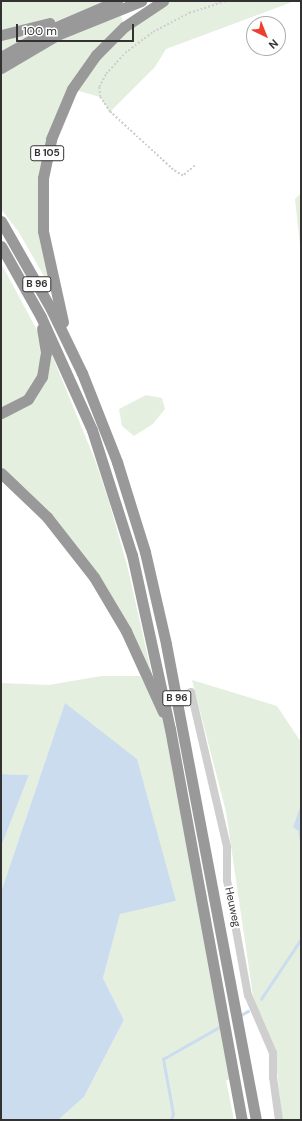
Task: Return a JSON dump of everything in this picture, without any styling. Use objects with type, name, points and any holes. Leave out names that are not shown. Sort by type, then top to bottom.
[{"type":"highway","points":[[1,57],[49,30],[117,1]]},
{"type":"highway","points":[[1,68],[57,35],[141,1]]},
{"type":"highway","name":"B 105","points":[[70,347],[49,269],[43,231],[43,178],[51,139],[72,89],[96,55],[124,27],[163,1]]},
{"type":"highway","points":[[1,35],[39,27],[106,6]]},
{"type":"highway","name":"B 96","points":[[1,221],[51,309],[70,347],[103,424],[145,552],[166,644],[256,1120]]},
{"type":"highway","name":"B 96","points":[[1,246],[41,317],[92,430],[120,511],[144,602],[170,729],[242,1120]]},
{"type":"highway","name":"B 96","points":[[1,413],[28,399],[42,377],[46,353],[41,317]]},
{"type":"highway","name":"B 96","points":[[1,473],[47,517],[94,576],[126,631],[170,729]]},
{"type":"street","name":"Heuweg","points":[[191,692],[227,847],[227,880],[248,995],[273,1053],[273,1077],[279,1120]]},
{"type":"path","points":[[195,166],[183,176],[173,170],[110,112],[100,97],[99,87],[106,74],[125,53],[153,32],[189,13],[225,1]]},
{"type":"green space","points":[[1,1],[117,1],[39,27],[1,35]]},
{"type":"green space","points":[[163,1],[295,1],[255,16],[246,16],[246,19],[166,49],[155,67],[110,112],[100,97],[72,89],[96,55]]},
{"type":"green space","points":[[120,14],[124,24],[99,48],[43,156],[52,290],[18,231],[1,209],[1,74],[68,35]]},
{"type":"green space","points":[[30,34],[32,35],[1,54],[1,39]]},
{"type":"green space","points":[[301,193],[301,254],[295,199]]},
{"type":"green space","points":[[1,263],[38,332],[42,370],[30,394],[1,411]]},
{"type":"green space","points":[[52,355],[95,460],[109,502],[127,565],[155,688],[135,643],[27,492],[1,467],[1,418],[28,405],[37,396],[48,374]]},
{"type":"green space","points":[[146,395],[162,398],[165,409],[153,424],[134,436],[122,426],[119,409]]},
{"type":"green space","points":[[101,676],[140,676],[170,729],[235,1079],[226,1080],[234,1120],[58,1120],[84,1097],[124,1020],[103,978],[120,913],[176,901],[65,704],[1,892],[1,847],[29,775],[1,774],[1,683],[49,685]]},
{"type":"green space","points":[[192,680],[277,706],[301,742],[301,1120],[282,1120],[276,1061],[253,996],[226,812]]},
{"type":"water","points":[[65,703],[137,759],[176,901],[120,914],[103,978],[124,1020],[84,1097],[58,1120],[1,1120],[1,892]]},
{"type":"water","points":[[1,774],[29,775],[1,847]]},
{"type":"water","points":[[301,805],[301,833],[293,827]]},
{"type":"waterway","points":[[300,833],[301,838]]},
{"type":"waterway","points":[[261,999],[301,939]]},
{"type":"waterway","points":[[239,1016],[248,1011]]},
{"type":"waterway","points":[[171,1120],[173,1114],[163,1059],[221,1026]]}]
